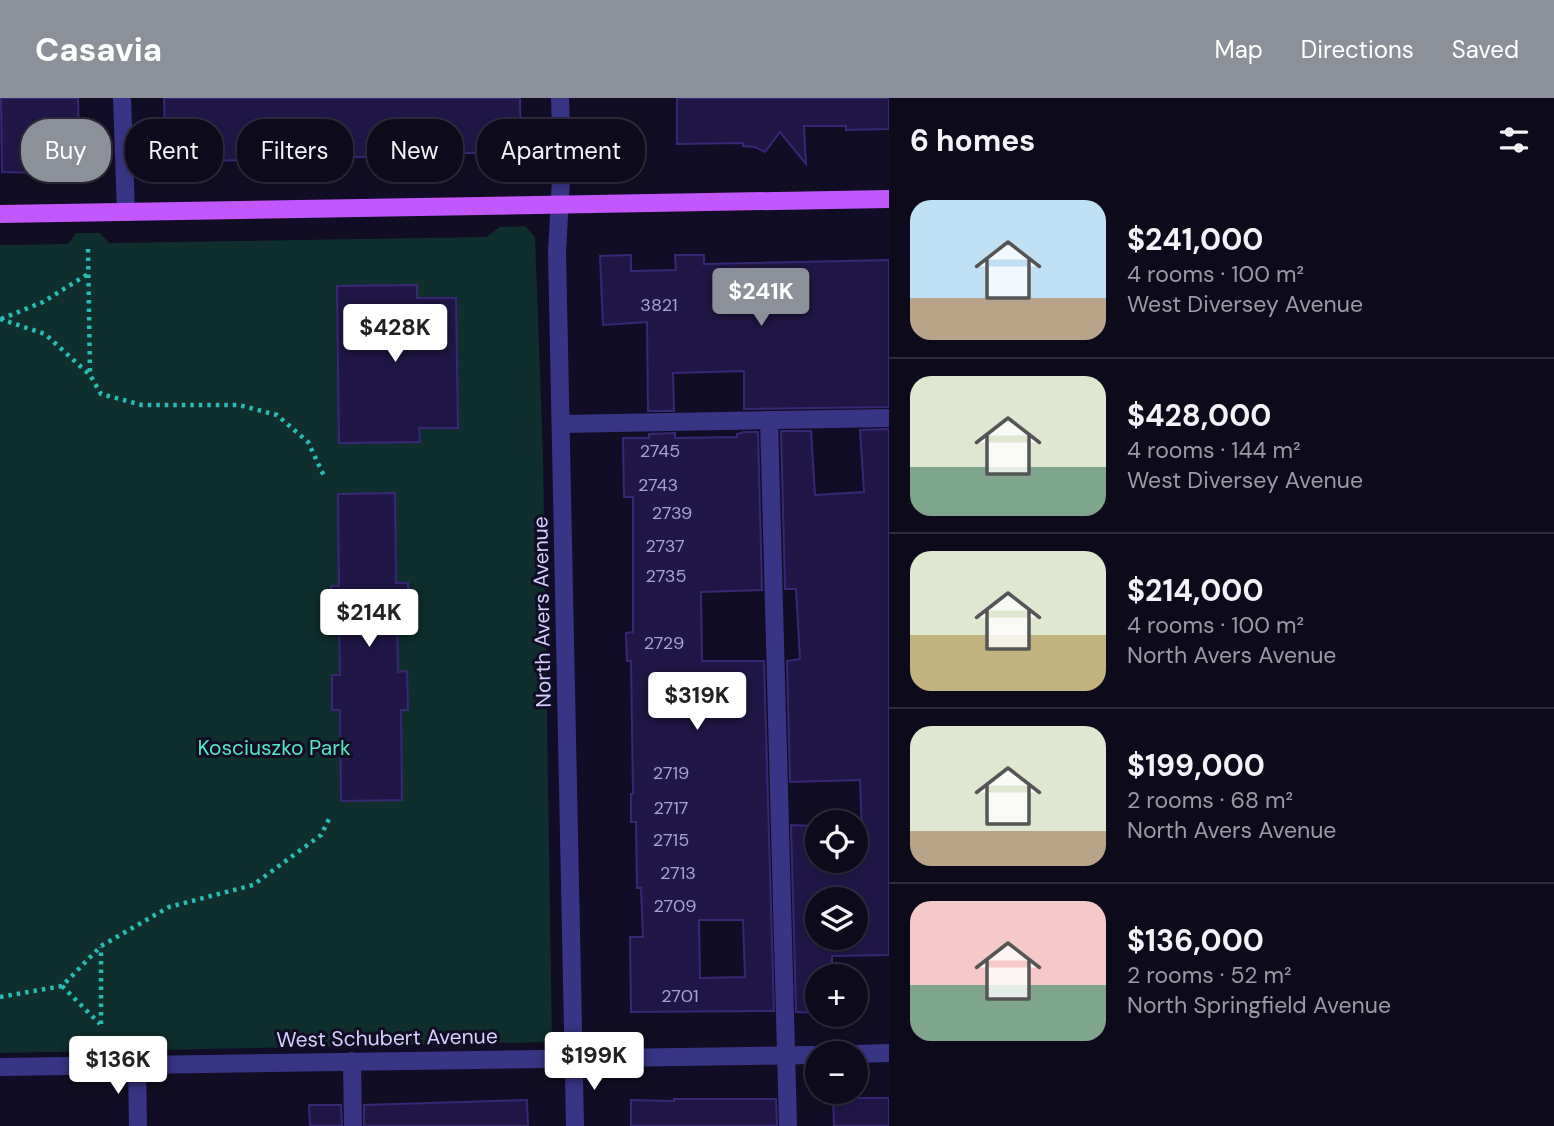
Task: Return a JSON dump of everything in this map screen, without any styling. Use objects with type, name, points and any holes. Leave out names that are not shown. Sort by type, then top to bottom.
[{"type":"main road","points":[[0,215],[889,199]]},
{"type":"street","points":[[122,98],[126,212]]},
{"type":"street","name":"North Avers Avenue","points":[[560,98],[561,205],[557,252],[575,1126]]},
{"type":"street","points":[[561,424],[889,418]]},
{"type":"street","points":[[769,420],[788,1126]]},
{"type":"street","points":[[868,1054],[889,1053]]},
{"type":"street","name":"West Schubert Avenue","points":[[0,1067],[805,1055]]},
{"type":"street","points":[[352,1061],[354,1126]]},
{"type":"street","points":[[137,1065],[138,1126]]},
{"type":"path","points":[[88,249],[90,375]]},
{"type":"path","points":[[0,319],[43,302],[88,274]]},
{"type":"path","points":[[0,319],[45,334],[90,375],[100,394],[142,405],[239,405],[277,415],[308,442],[324,475]]},
{"type":"path","points":[[0,997],[62,986],[101,946],[169,907],[253,885],[321,835],[329,819]]},
{"type":"path","points":[[62,986],[100,1024],[101,946]]},
{"type":"green space","name":"Kosciuszko Park","points":[[525,226],[535,237],[543,455],[552,1042],[0,1053],[0,245],[68,244],[76,233],[100,233],[109,243],[486,237],[500,227]]},
{"type":"building","points":[[1,98],[78,98],[79,119],[21,119],[21,172],[2,172]]},
{"type":"building","points":[[164,98],[520,98],[520,119],[477,119],[477,153],[463,153],[463,119],[367,119],[367,157],[353,157],[353,119],[237,119],[237,160],[223,161],[223,119],[165,119]]},
{"type":"building","points":[[677,98],[889,98],[889,129],[846,130],[846,126],[804,126],[806,164],[780,132],[765,152],[755,147],[743,146],[743,143],[677,144]]},
{"type":"building","points":[[631,255],[631,271],[676,270],[675,255],[704,255],[704,264],[889,260],[889,407],[744,409],[744,371],[673,373],[674,411],[648,411],[647,322],[603,325],[600,256]]},
{"type":"building","points":[[417,285],[417,298],[456,298],[458,428],[419,428],[420,442],[339,443],[337,286]]},
{"type":"building","points":[[889,429],[889,955],[832,956],[832,964],[805,964],[805,1012],[796,1012],[791,825],[805,826],[805,873],[868,873],[868,810],[861,810],[860,780],[790,782],[787,661],[800,659],[796,589],[785,589],[781,431],[811,431],[815,495],[864,492],[860,430]]},
{"type":"building","points":[[758,432],[762,590],[701,592],[702,661],[764,661],[774,1011],[631,1012],[630,937],[643,937],[641,888],[637,888],[636,822],[631,822],[631,661],[627,661],[626,633],[633,632],[633,497],[624,497],[623,438],[649,438],[649,434],[675,433],[675,438],[737,437],[737,434]],"holes":[[[699,920],[743,920],[745,977],[700,978]]]},
{"type":"building","points":[[395,493],[396,583],[408,583],[408,625],[397,625],[398,672],[407,671],[408,710],[401,710],[402,800],[341,801],[340,710],[332,710],[332,675],[340,675],[339,622],[332,622],[331,586],[339,586],[338,494]]},
{"type":"building","points":[[868,1098],[889,1098],[889,1126],[834,1126],[833,1104],[868,1104]]},
{"type":"building","points":[[776,1099],[777,1126],[631,1126],[631,1100]]},
{"type":"building","points":[[527,1100],[528,1126],[364,1126],[364,1105]]},
{"type":"building","points":[[309,1105],[341,1105],[342,1126],[310,1126]]}]
